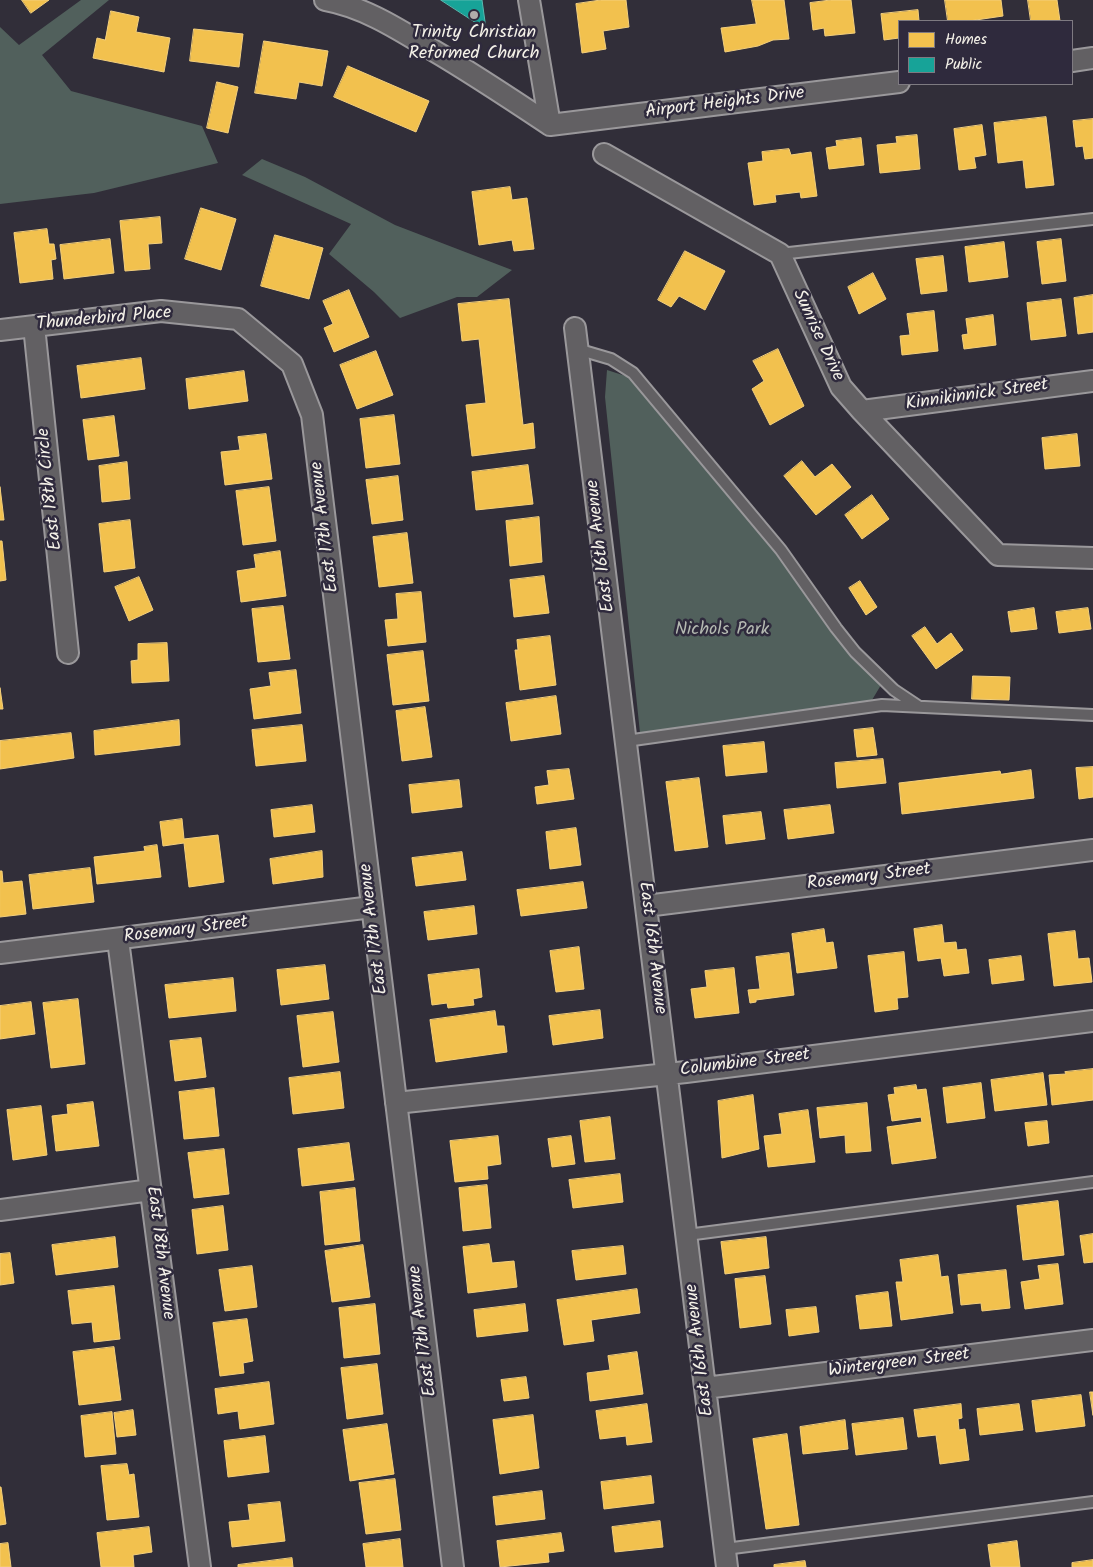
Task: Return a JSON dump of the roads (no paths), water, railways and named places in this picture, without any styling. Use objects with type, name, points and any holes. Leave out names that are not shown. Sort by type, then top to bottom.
[{"type":"street","points":[[325,0],[344,4],[370,14],[468,72],[550,125]]},
{"type":"street","points":[[529,0],[550,125]]},
{"type":"street","points":[[1073,61],[1093,58]]},
{"type":"street","name":"Airport Heights Drive","points":[[550,125],[898,82]]},
{"type":"street","points":[[604,154],[780,254]]},
{"type":"street","name":"Sunrise Drive","points":[[780,254],[841,387],[998,555],[1093,558]]},
{"type":"street","name":"Thunderbird Place","points":[[0,330],[160,311],[238,319]]},
{"type":"street","name":"East 17th Avenue","points":[[238,319],[292,364],[312,415],[453,1567]]},
{"type":"street","name":"East 18th Circle","points":[[34,326],[68,653]]},
{"type":"street","name":"East 16th Avenue","points":[[575,328],[726,1558]]},
{"type":"street","name":"Kinnikinnick Street","points":[[862,411],[1093,381]]},
{"type":"street","name":"Rosemary Street","points":[[646,906],[1093,850]]},
{"type":"street","name":"Rosemary Street","points":[[0,953],[372,908]]},
{"type":"street","name":"East 18th Avenue","points":[[118,940],[200,1567]]},
{"type":"street","name":"Columbine Street","points":[[396,1103],[667,1074],[1093,1021]]},
{"type":"street","points":[[0,1210],[151,1190]]},
{"type":"street","name":"Wintergreen Street","points":[[705,1388],[1093,1340]]},
{"type":"lane","points":[[780,254],[1093,219]]},
{"type":"lane","points":[[578,349],[611,359],[633,373],[781,550],[855,652],[894,690],[918,706]]},
{"type":"lane","points":[[626,741],[882,705],[1093,715]]},
{"type":"lane","points":[[687,1235],[1093,1182]]},
{"type":"lane","points":[[726,1558],[1093,1502]]},
{"type":"place","name":"Trinity Christian Reformed Church","points":[[474,15]]},
{"type":"park label","name":"Nichols Park","points":[[722,631]]}]
